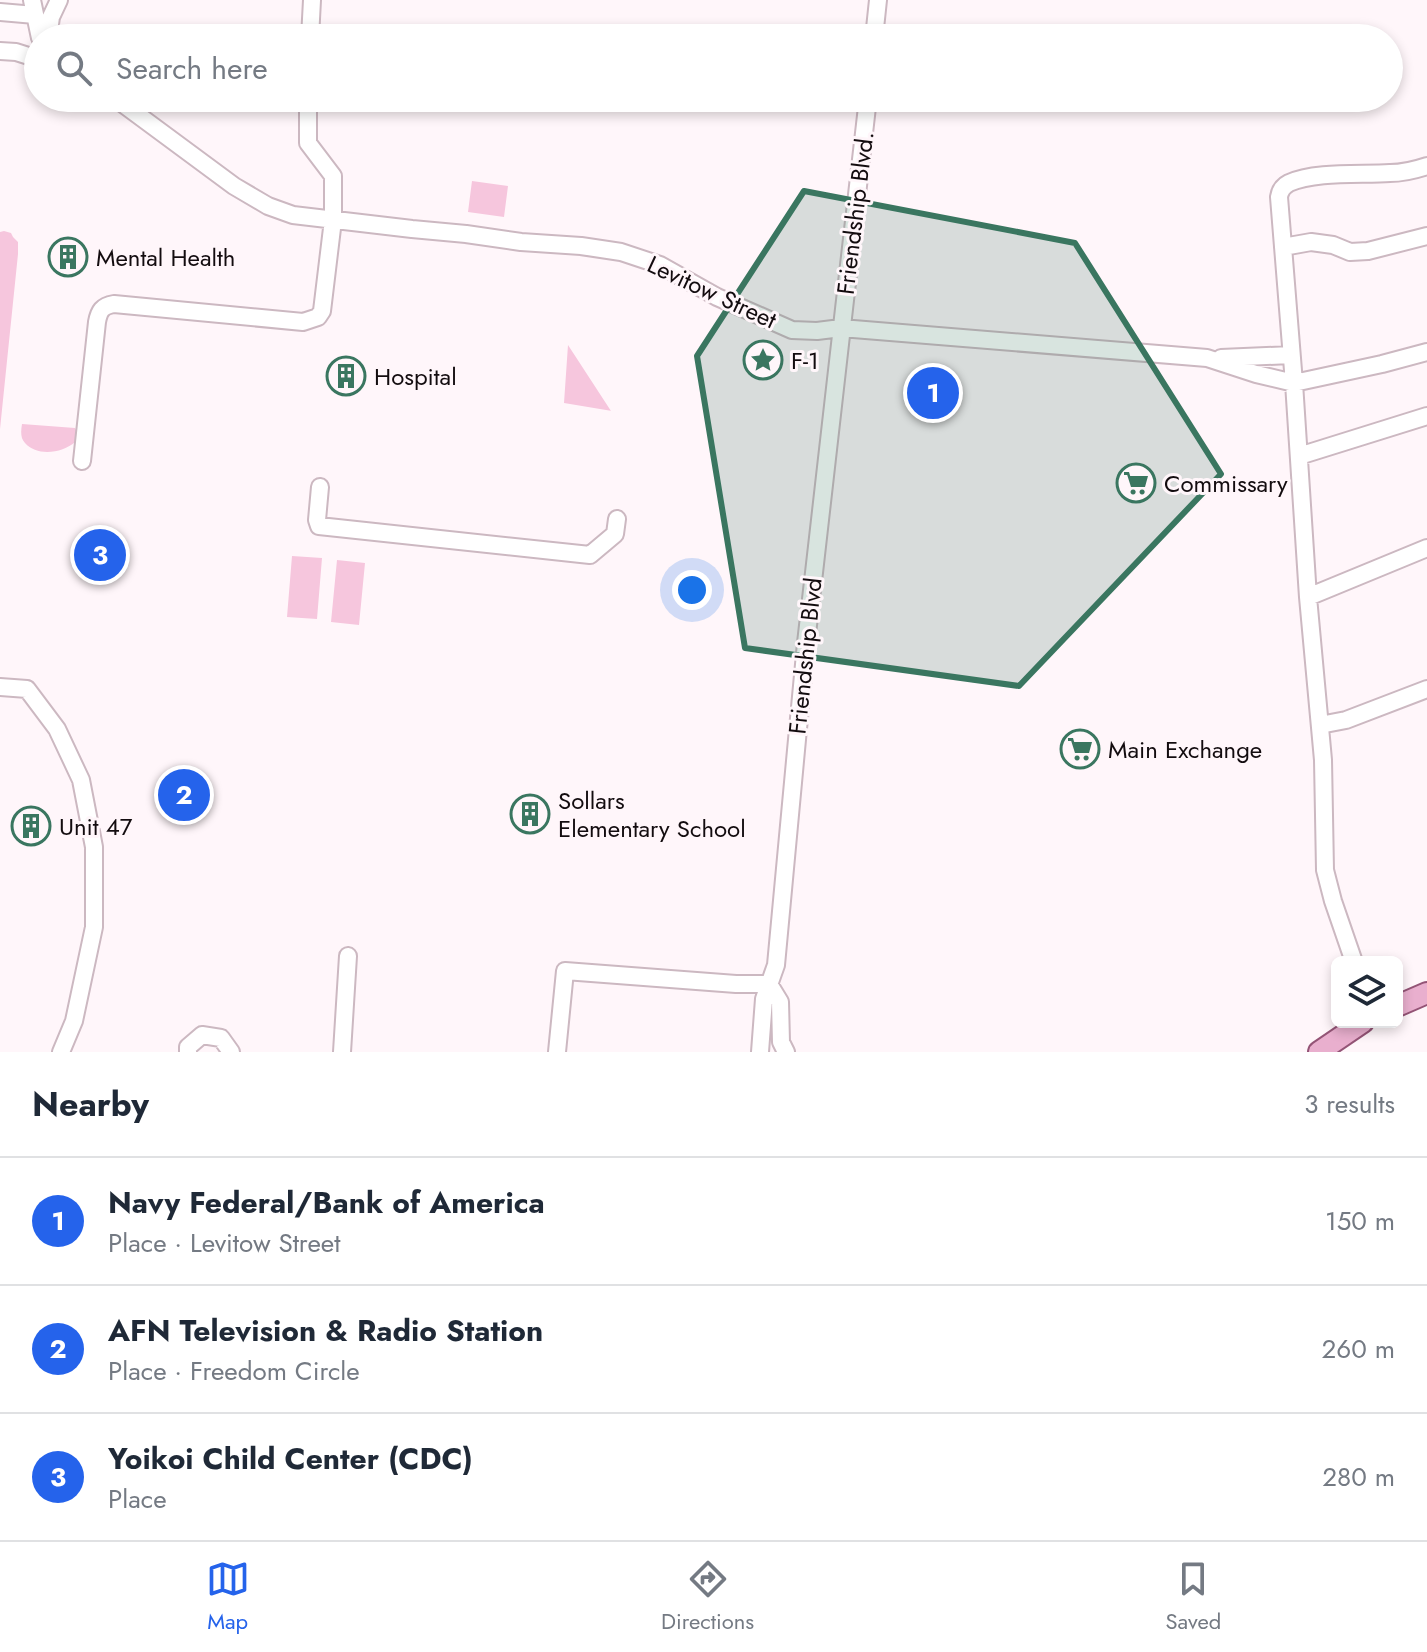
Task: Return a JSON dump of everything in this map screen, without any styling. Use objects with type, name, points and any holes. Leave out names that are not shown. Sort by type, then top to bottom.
[{"type":"main road","points":[[1403,1003],[1427,993]]},
{"type":"main road","points":[[1319,1052],[1354,1028]]},
{"type":"street","points":[[50,24],[59,0]]},
{"type":"street","points":[[311,24],[312,0]]},
{"type":"street","points":[[875,24],[878,0]]},
{"type":"street","points":[[0,12],[34,8]]},
{"type":"street","points":[[0,51],[24,55]]},
{"type":"street","name":"Levitow Street","points":[[134,112],[234,186],[268,206],[293,215],[621,252],[660,265],[717,297],[792,330],[841,328],[1207,358],[1294,383]]},
{"type":"street","points":[[82,461],[98,314],[104,306],[114,304],[308,322],[322,311],[333,220],[333,176],[308,143],[308,112]]},
{"type":"street","name":"Friendship Blvd.","points":[[841,328],[866,112]]},
{"type":"street","points":[[1352,956],[1325,870],[1320,725],[1279,197],[1280,190],[1288,183],[1323,176],[1394,173],[1427,166]]},
{"type":"street","points":[[1283,247],[1311,242],[1333,245],[1350,252],[1368,251],[1427,236]]},
{"type":"street","name":"Friendship Blvd","points":[[760,1052],[764,999],[776,965],[806,643],[841,328]]},
{"type":"street","points":[[1294,383],[1427,352]]},
{"type":"street","points":[[1207,358],[1291,355]]},
{"type":"street","points":[[1299,456],[1427,416]]},
{"type":"street","points":[[320,487],[319,526],[590,555],[615,534],[617,519]]},
{"type":"street","points":[[1308,597],[1427,548]]},
{"type":"street","points":[[0,687],[27,689],[57,729],[81,780],[94,847],[94,927],[74,1021],[61,1052]]},
{"type":"street","points":[[1320,725],[1346,720],[1427,689]]},
{"type":"street","points":[[342,1052],[348,956]]},
{"type":"street","points":[[557,1052],[565,971],[769,984],[780,1002],[781,1042],[786,1052]]},
{"type":"street","points":[[188,1052],[188,1047],[202,1035],[221,1038],[231,1052]]},
{"type":"highlighted area","points":[[804,191],[1075,243],[1221,474],[1019,686],[745,648],[697,356]]},
{"type":"shaded area","points":[[472,181],[508,186],[504,217],[468,212]]},
{"type":"shaded area","points":[[0,232],[11,233],[18,242],[18,254],[0,429]]},
{"type":"shaded area","points":[[568,345],[611,411],[564,403]]},
{"type":"shaded area","points":[[22,424],[75,428],[75,442],[57,451],[36,450],[23,441]]},
{"type":"shaded area","points":[[292,556],[322,558],[317,619],[287,617]]},
{"type":"shaded area","points":[[337,560],[365,563],[359,625],[331,622]]},
{"type":"place","name":"Mental Health","points":[[68,257]]},
{"type":"place","name":"F-1","points":[[763,360]]},
{"type":"place","name":"Hospital","points":[[346,376]]},
{"type":"place","name":"Navy Federal/Bank of America","points":[[933,393]]},
{"type":"place","name":"Commissary","points":[[1136,483]]},
{"type":"place","name":"Yoikoi Child Center (CDC)","points":[[100,555]]},
{"type":"place","name":"Main Exchange","points":[[1080,749]]},
{"type":"place","name":"AFN Television & Radio Station","points":[[184,795]]},
{"type":"place","name":"Sollars Elementary School","points":[[530,814]]},
{"type":"place","name":"Unit 47","points":[[31,826]]}]
